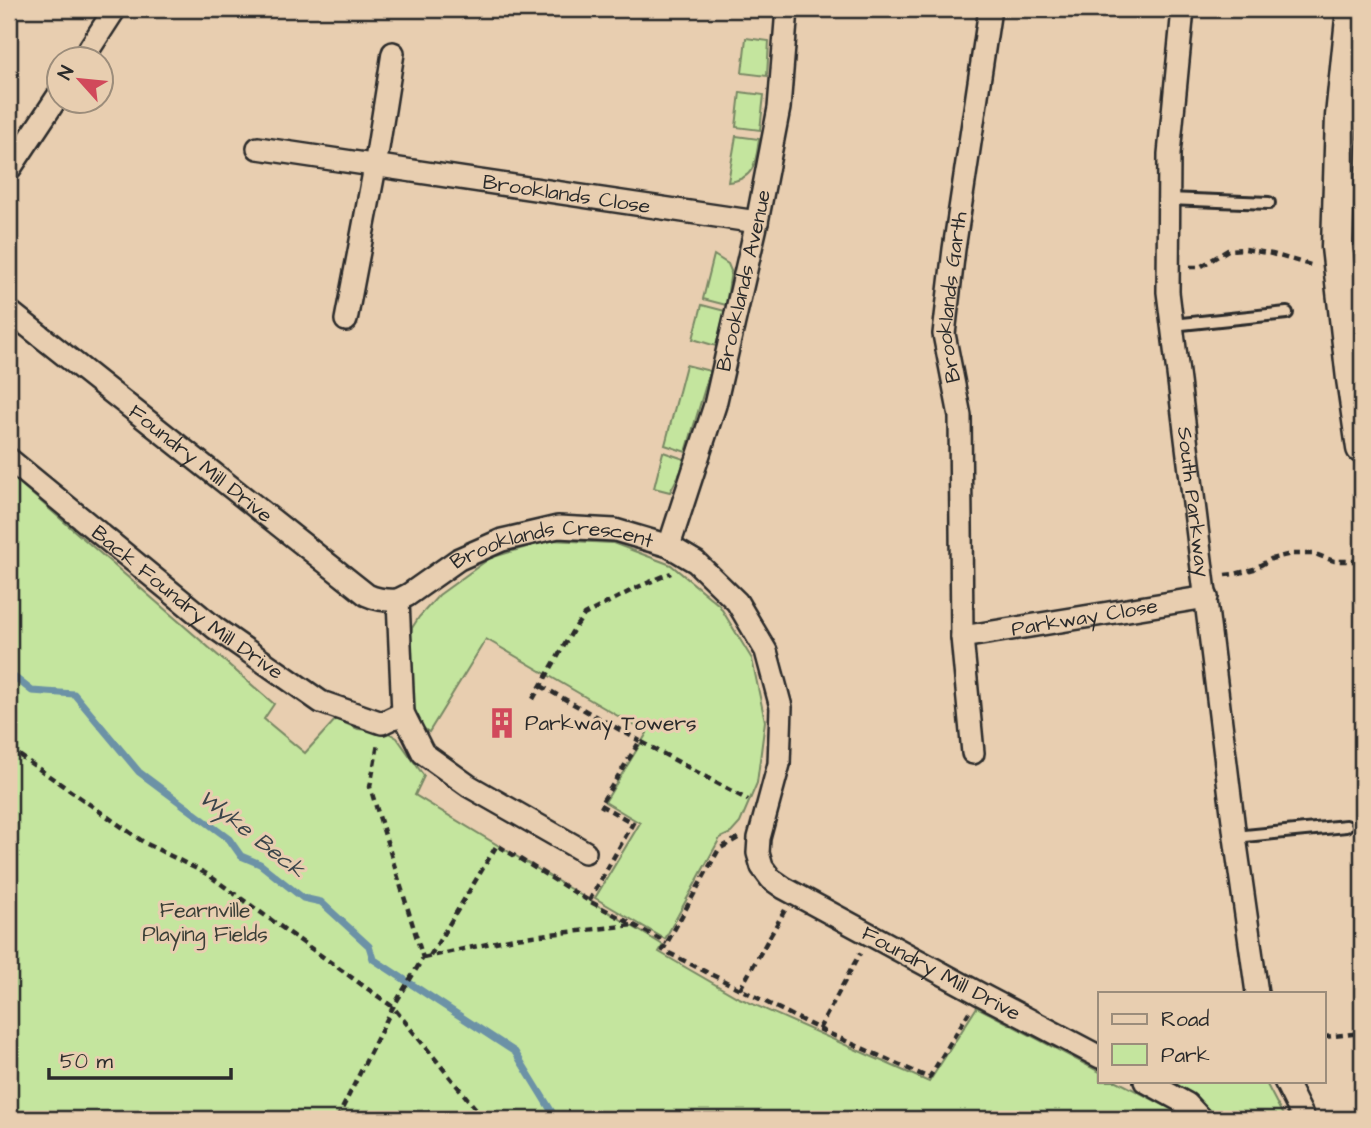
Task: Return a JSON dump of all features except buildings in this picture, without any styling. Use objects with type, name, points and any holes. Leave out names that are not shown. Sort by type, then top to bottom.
[{"type":"street","points":[[91,46],[115,9]]},
{"type":"street","name":"Brooklands Avenue","points":[[669,546],[715,405],[757,222],[779,108],[787,9]]},
{"type":"street","name":"Brooklands Garth","points":[[973,753],[962,637],[960,416],[944,334],[990,9]]},
{"type":"street","name":"South Parkway","points":[[1184,9],[1169,155],[1168,292],[1235,837],[1257,992]]},
{"type":"street","points":[[1352,9],[1341,116],[1337,247],[1362,448]]},
{"type":"street","points":[[346,320],[393,53]]},
{"type":"street","points":[[9,170],[46,114]]},
{"type":"street","name":"Brooklands Close","points":[[258,148],[757,222]]},
{"type":"street","name":"Foundry Mill Drive","points":[[9,311],[367,594],[387,601],[398,600]]},
{"type":"street","name":"Back Foundry Mill Drive","points":[[9,459],[215,628],[321,702],[382,723]]},
{"type":"street","name":"Brooklands Crescent","points":[[398,600],[459,559],[502,540],[558,527],[615,530],[669,546],[695,562],[737,602],[766,651],[780,707],[779,764],[759,838],[758,853],[762,867],[771,879],[789,891]]},
{"type":"street","name":"Parkway Close","points":[[962,637],[1207,597]]},
{"type":"street","points":[[398,600],[403,713],[423,752],[469,786],[585,852]]},
{"type":"street","points":[[382,723],[403,713]]},
{"type":"street","name":"Foundry Mill Drive","points":[[789,891],[1098,1055]]},
{"type":"street","points":[[1147,1082],[1187,1104],[1201,1119]]},
{"type":"street","points":[[1286,1082],[1304,1119]]},
{"type":"lane","points":[[1168,200],[1269,203]]},
{"type":"lane","points":[[1172,324],[1286,313]]},
{"type":"lane","points":[[1235,837],[1346,826]]},
{"type":"path","points":[[1168,267],[1200,267],[1227,250],[1245,249],[1340,273]]},
{"type":"path","points":[[1203,573],[1235,574],[1291,554],[1315,554],[1334,561],[1362,561]]},
{"type":"path","points":[[533,699],[584,615],[695,562]]},
{"type":"path","points":[[541,686],[640,741],[765,817],[719,849],[663,950],[819,1029],[929,1078],[980,994]]},
{"type":"path","points":[[382,723],[370,788],[423,958]]},
{"type":"path","points":[[589,901],[634,823],[600,805],[640,741]]},
{"type":"path","points":[[9,748],[145,843],[207,874],[393,1007],[484,1119]]},
{"type":"path","points":[[430,956],[498,845],[589,901],[667,943]]},
{"type":"path","points":[[740,989],[789,891]]},
{"type":"path","points":[[337,1119],[393,1007],[423,958],[514,938],[634,925]]},
{"type":"path","points":[[819,1029],[871,934]]},
{"type":"path","points":[[1326,1037],[1362,1032]]},
{"type":"green space","points":[[746,38],[769,41],[767,76],[742,73]]},
{"type":"green space","points":[[740,92],[764,95],[760,130],[736,127]]},
{"type":"green space","points":[[736,136],[759,139],[757,155],[749,173],[728,182]]},
{"type":"green space","points":[[714,255],[728,264],[731,271],[726,305],[703,299]]},
{"type":"green space","points":[[702,305],[725,311],[716,346],[693,339]]},
{"type":"green space","points":[[686,365],[710,371],[686,452],[665,445]]},
{"type":"green space","points":[[663,452],[684,459],[670,492],[654,488]]},
{"type":"green space","name":"Fearnville Playing Fields","points":[[9,474],[274,704],[264,719],[305,753],[336,719],[358,729],[387,732],[397,738],[424,776],[415,795],[663,945],[659,952],[737,997],[929,1082],[977,1007],[1098,1071],[1098,1082],[1119,1082],[1186,1119],[9,1119]]},
{"type":"green space","points":[[550,540],[613,543],[671,565],[719,605],[752,659],[765,721],[757,783],[740,823],[731,833],[720,838],[665,939],[595,898],[640,823],[605,802],[647,733],[486,639],[429,732],[420,726],[414,707],[410,639],[412,628],[419,617],[439,595],[490,558]]},
{"type":"green space","points":[[1170,1082],[1266,1082],[1285,1119],[1214,1119],[1205,1106]]},
{"type":"waterway","name":"Wyke Beck","points":[[9,673],[32,691],[74,694],[139,772],[229,839],[241,856],[260,864],[303,898],[321,902],[369,946],[373,959],[515,1052],[555,1117],[559,1119]]},
{"type":"place","name":"Parkway Towers","points":[[502,723]]}]
